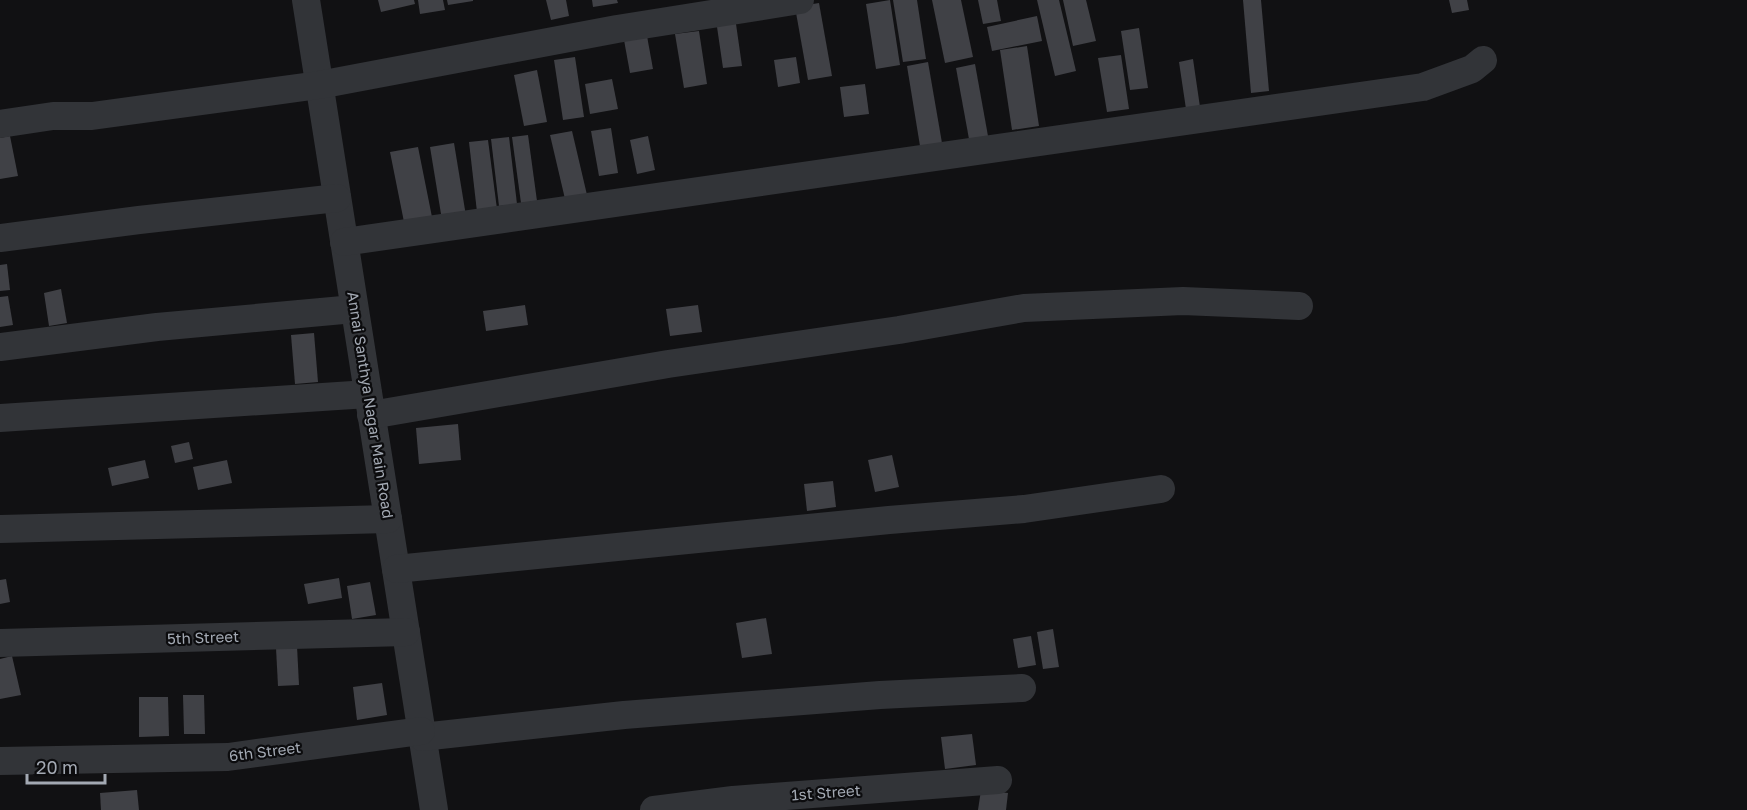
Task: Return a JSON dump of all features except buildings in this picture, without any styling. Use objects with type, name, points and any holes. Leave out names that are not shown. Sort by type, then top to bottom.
[{"type":"street","name":"Annai Santhya Nagar Main Road","points":[[306,0],[434,810]]},
{"type":"street","points":[[0,124],[53,116],[92,116],[319,85],[617,29],[800,0]]},
{"type":"street","points":[[344,242],[1423,87],[1472,69],[1483,60]]},
{"type":"street","points":[[0,238],[337,198]]},
{"type":"street","points":[[0,418],[370,405],[899,330],[1024,308],[1183,301],[1299,306]]},
{"type":"street","points":[[0,347],[157,327],[354,309]]},
{"type":"street","points":[[396,569],[877,521],[1024,509],[1161,489]]},
{"type":"street","points":[[0,529],[388,519]]},
{"type":"street","name":"5th Street","points":[[0,643],[406,632]]},
{"type":"street","name":"6th Street","points":[[0,761],[228,757],[422,734],[624,715],[870,696],[1022,688]]},
{"type":"street","name":"1st Street","points":[[654,810],[734,800],[998,780]]}]
